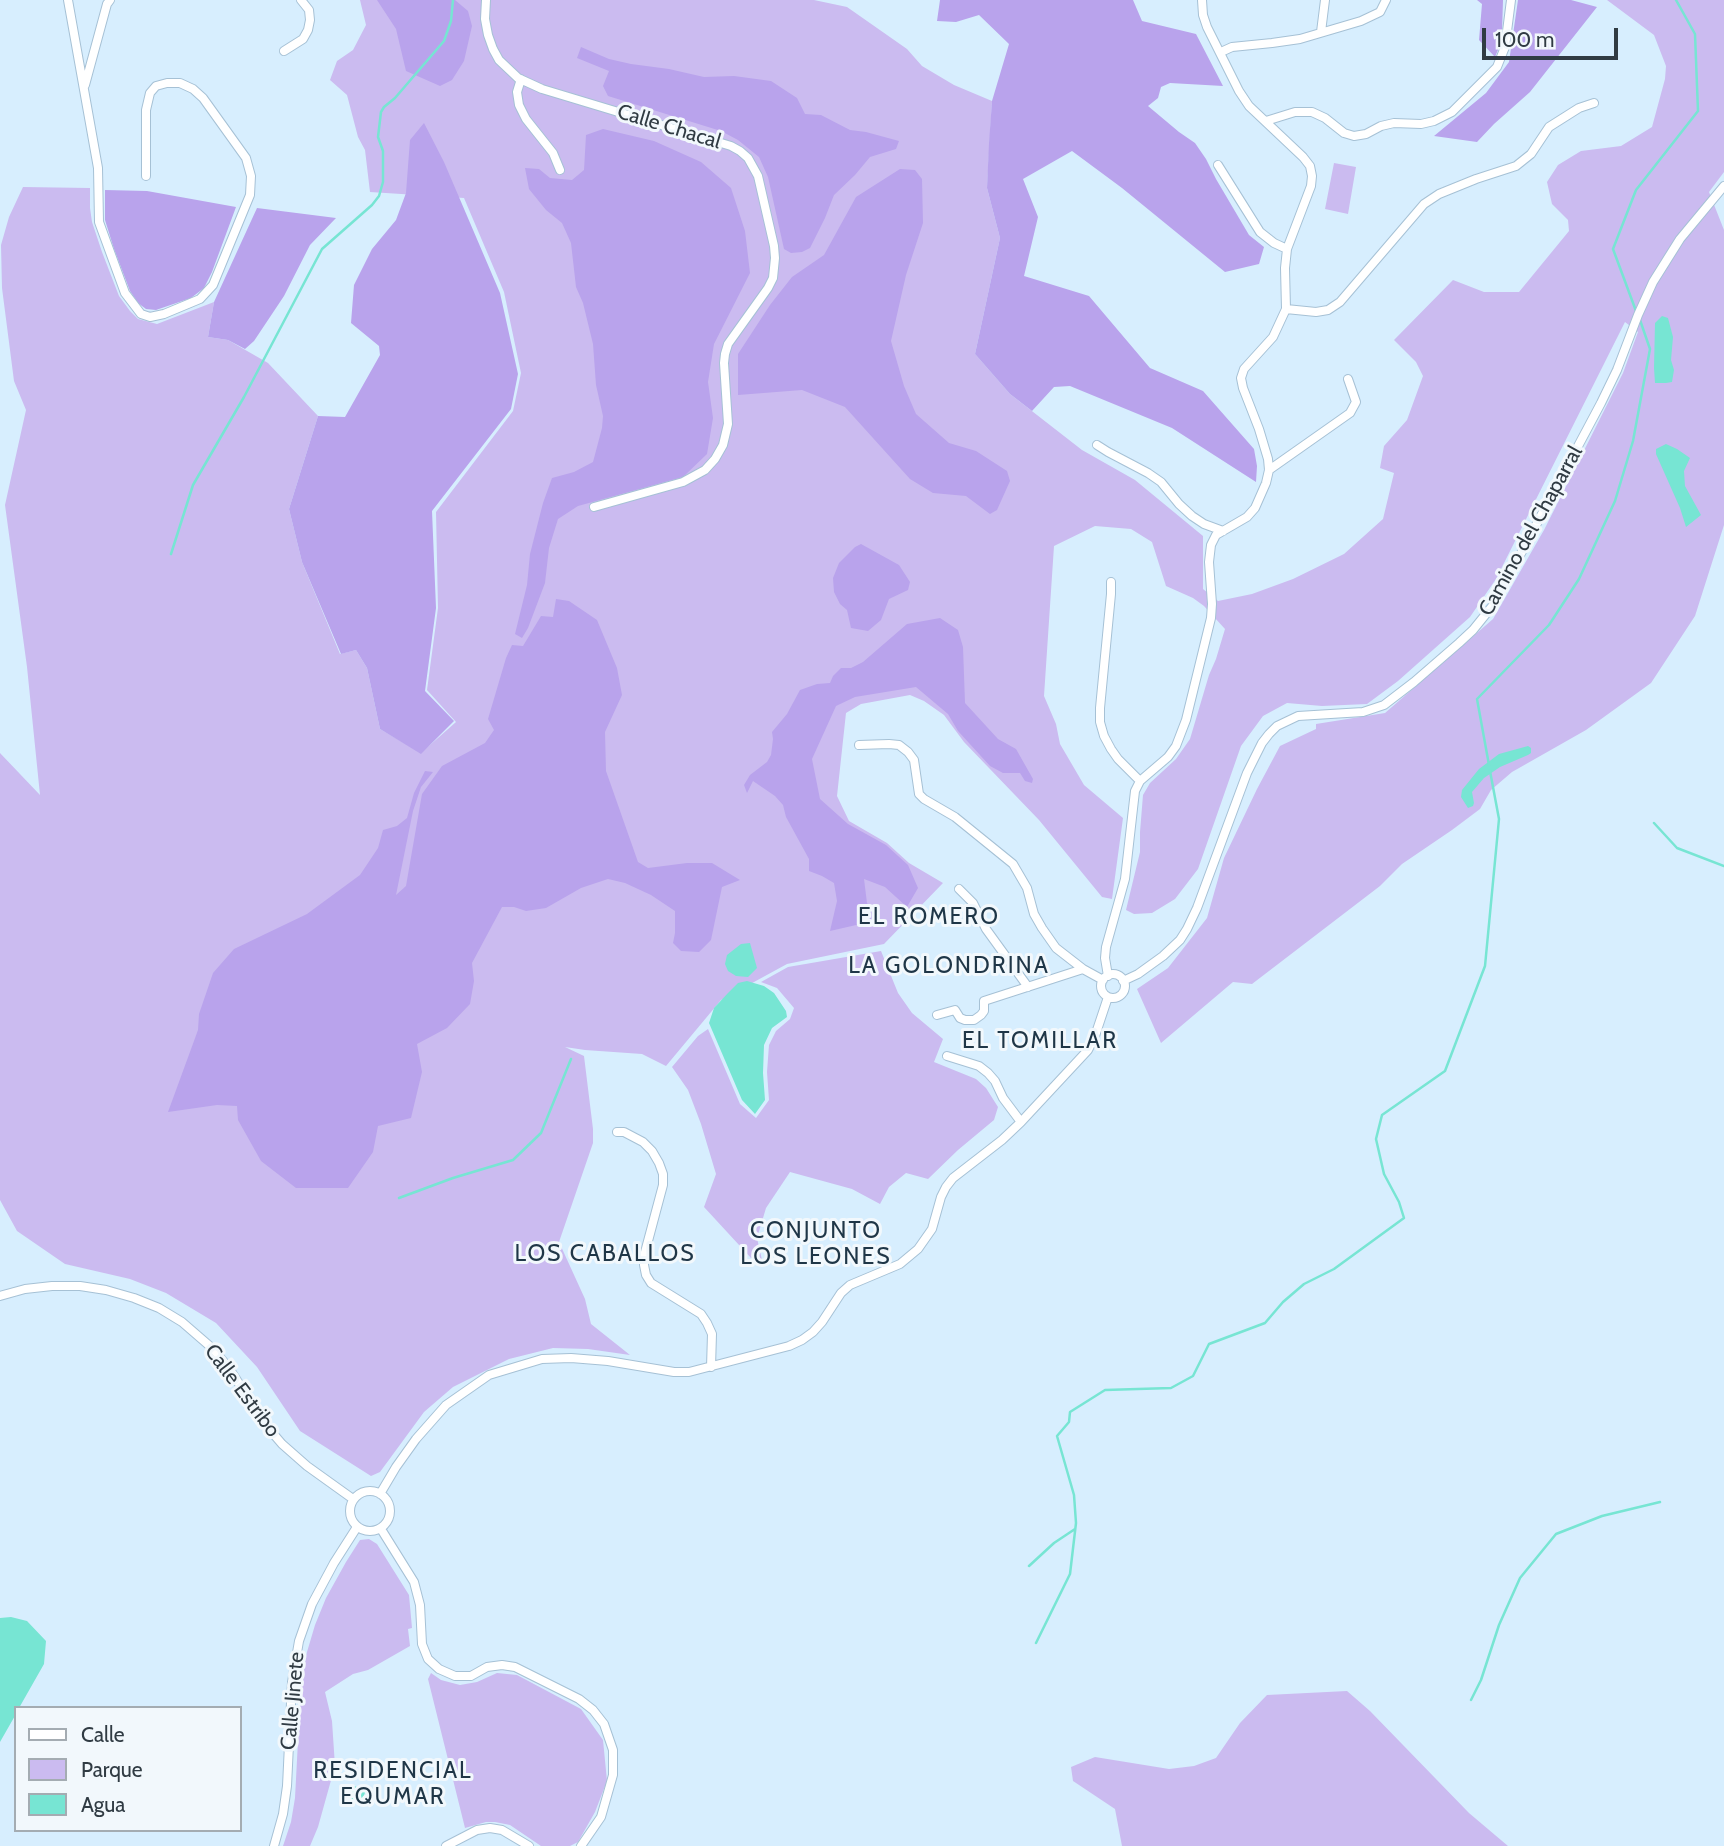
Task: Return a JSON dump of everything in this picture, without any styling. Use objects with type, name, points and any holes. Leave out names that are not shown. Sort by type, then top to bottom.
[{"type":"street","points":[[68,0],[99,168],[99,222],[125,293],[141,314],[150,317],[200,299],[213,285],[250,195],[251,176],[246,158],[203,98],[180,83],[156,86],[150,93],[146,110],[146,176]]},
{"type":"street","points":[[84,88],[110,0]]},
{"type":"street","points":[[284,51],[303,38],[308,30],[309,10],[301,0]]},
{"type":"street","name":"Calle Chacal","points":[[486,0],[486,27],[493,49],[507,69],[521,79],[542,89],[740,151],[748,158],[758,176],[774,246],[773,278],[728,344],[725,354],[728,424],[723,445],[715,459],[705,470],[683,482],[594,507]]},
{"type":"street","points":[[859,745],[889,744],[908,752],[914,760],[919,794],[923,799],[955,817],[1013,864],[1021,877],[1034,914],[1056,948],[1083,969],[1105,978],[1115,975],[1123,981],[1123,993],[1116,998],[1108,997],[1102,990],[1105,978],[1106,947],[1125,879],[1135,791],[1140,780],[1168,757],[1182,734],[1211,618],[1209,553],[1216,536],[1247,517],[1255,508],[1266,483],[1269,470],[1265,446],[1242,388],[1241,378],[1244,369],[1273,337],[1286,309],[1287,249],[1311,186],[1312,176],[1310,166],[1303,157],[1249,106],[1239,91],[1207,27],[1202,0]]},
{"type":"street","points":[[1321,32],[1325,0]]},
{"type":"street","points":[[1221,52],[1232,47],[1300,39],[1374,16],[1380,12],[1385,0]]},
{"type":"street","points":[[1266,121],[1295,112],[1312,112],[1325,118],[1344,133],[1354,136],[1394,123],[1421,124],[1434,121],[1452,112],[1497,68],[1505,47],[1510,0]]},
{"type":"street","points":[[521,79],[517,92],[519,105],[553,153],[560,170]]},
{"type":"street","points":[[1286,309],[1316,312],[1328,310],[1340,302],[1424,204],[1451,189],[1516,166],[1531,154],[1549,127],[1578,108],[1594,103]]},
{"type":"street","points":[[1218,165],[1260,232],[1287,249]]},
{"type":"street","name":"Camino del Chaparral","points":[[1123,981],[1139,974],[1163,956],[1180,940],[1192,920],[1247,773],[1269,734],[1277,726],[1298,716],[1363,712],[1384,705],[1459,643],[1494,604],[1601,403],[1653,282],[1680,239],[1724,186]]},
{"type":"street","points":[[1269,470],[1350,414],[1356,402],[1348,379]]},
{"type":"street","points":[[1097,445],[1148,473],[1161,482],[1192,516],[1223,531]]},
{"type":"street","points":[[1111,582],[1100,722],[1104,736],[1118,760],[1140,780]]},
{"type":"street","points":[[959,889],[973,903],[986,929],[1028,987]]},
{"type":"street","points":[[937,1015],[955,1010],[965,1020],[974,1020],[981,1015],[984,1001],[1083,969]]},
{"type":"street","points":[[380,1494],[416,1439],[446,1405],[489,1375],[542,1359],[571,1358],[689,1372],[789,1346],[802,1340],[822,1322],[841,1293],[850,1285],[900,1264],[918,1249],[936,1218],[946,1186],[1021,1122],[1088,1050],[1108,997]]},
{"type":"street","points":[[947,1056],[979,1066],[988,1073],[1021,1122]]},
{"type":"street","points":[[617,1132],[624,1132],[643,1142],[659,1163],[663,1185],[644,1256],[646,1275],[651,1283],[701,1314],[712,1334],[711,1367]]},
{"type":"street","name":"Calle Estribo","points":[[0,1296],[25,1289],[80,1286],[116,1292],[159,1308],[182,1322],[212,1348],[229,1368],[264,1423],[282,1444],[353,1499]]},
{"type":"street","points":[[368,1491],[380,1494],[385,1498],[390,1511],[389,1518],[381,1529],[368,1532],[357,1527],[349,1511],[353,1499],[368,1491]]},
{"type":"street","name":"Calle Jinete","points":[[274,1846],[287,1787],[292,1682],[299,1641],[312,1604],[357,1527]]},
{"type":"street","points":[[381,1529],[414,1582],[420,1605],[422,1644],[428,1659],[439,1669],[455,1676],[471,1676],[487,1667],[515,1667],[579,1699],[593,1710],[604,1724],[613,1750],[613,1775],[601,1817],[581,1846]]},
{"type":"street","points":[[446,1846],[477,1830],[490,1828],[502,1830],[528,1846]]},
{"type":"green space","points":[[360,0],[814,0],[847,7],[907,49],[922,66],[954,85],[992,101],[987,188],[1000,238],[975,354],[1010,394],[1082,450],[1135,480],[1203,536],[1203,589],[1218,601],[1252,594],[1293,579],[1344,554],[1383,519],[1394,473],[1380,468],[1384,446],[1407,420],[1423,376],[1416,362],[1394,340],[1453,280],[1484,292],[1519,292],[1569,231],[1568,220],[1552,204],[1547,182],[1558,165],[1581,151],[1621,146],[1652,127],[1666,66],[1654,35],[1607,0],[1724,0],[1724,172],[1709,192],[1724,230],[1724,525],[1695,616],[1651,683],[1586,730],[1512,772],[1491,790],[1480,809],[1402,864],[1380,886],[1252,984],[1233,982],[1161,1043],[1137,989],[1168,968],[1207,918],[1224,858],[1280,746],[1316,729],[1316,724],[1385,713],[1493,619],[1544,530],[1623,373],[1638,332],[1625,322],[1496,579],[1470,617],[1398,681],[1367,704],[1322,706],[1287,703],[1263,716],[1241,746],[1198,869],[1175,899],[1152,913],[1134,914],[1126,910],[1140,852],[1143,795],[1150,783],[1176,759],[1190,739],[1225,629],[1204,606],[1166,586],[1152,542],[1131,529],[1095,526],[1054,546],[1044,696],[1056,724],[1060,744],[1084,785],[1123,818],[1112,899],[1102,897],[1039,820],[964,742],[944,715],[924,701],[910,695],[861,704],[846,713],[837,796],[849,821],[887,843],[909,863],[943,883],[884,944],[787,964],[721,1000],[666,1066],[642,1054],[565,1047],[584,1056],[593,1143],[559,1242],[585,1299],[591,1324],[630,1355],[588,1349],[553,1348],[509,1359],[453,1387],[424,1412],[380,1472],[371,1476],[300,1431],[257,1367],[216,1323],[166,1293],[130,1279],[65,1264],[17,1231],[0,1200],[0,753],[40,795],[27,667],[5,505],[26,410],[14,381],[2,288],[1,245],[9,217],[23,187],[90,188],[92,222],[102,252],[119,296],[138,319],[157,324],[214,302],[208,337],[228,340],[268,363],[318,416],[289,509],[302,562],[340,654],[356,650],[367,668],[380,729],[421,753],[456,722],[427,690],[438,608],[436,512],[513,411],[521,373],[504,292],[464,198],[370,192],[365,150],[358,137],[347,95],[330,80],[337,61],[353,50],[366,25]]},
{"type":"green space","points":[[1334,163],[1356,167],[1348,214],[1325,209]]},
{"type":"green space","points":[[881,951],[898,993],[912,1013],[943,1039],[934,1062],[976,1079],[986,1088],[998,1107],[994,1120],[928,1179],[906,1173],[889,1187],[880,1204],[852,1189],[790,1172],[766,1208],[757,1238],[762,1260],[751,1258],[704,1207],[716,1174],[688,1090],[672,1067],[698,1036],[708,1029],[740,1104],[756,1118],[769,1100],[769,1045],[776,1031],[790,1019],[794,1008],[777,988],[761,982],[788,967]]},
{"type":"green space","points":[[369,1539],[377,1544],[409,1595],[412,1628],[408,1629],[410,1646],[368,1670],[353,1674],[325,1692],[332,1721],[335,1766],[310,1846],[283,1846],[295,1798],[301,1684],[307,1652],[326,1598],[360,1540]]},
{"type":"green space","points":[[431,1673],[441,1680],[460,1685],[477,1682],[497,1673],[517,1675],[581,1709],[603,1740],[607,1781],[595,1812],[578,1842],[570,1846],[541,1846],[510,1825],[495,1822],[465,1828],[428,1679]]},
{"type":"green space","points":[[1347,1691],[1370,1711],[1469,1813],[1508,1846],[1122,1846],[1115,1809],[1073,1781],[1071,1767],[1095,1757],[1169,1769],[1194,1766],[1216,1758],[1240,1723],[1267,1695]]},
{"type":"shaded area","points":[[377,0],[455,0],[468,11],[472,26],[464,61],[452,80],[440,86],[406,71],[396,29]]},
{"type":"shaded area","points":[[940,0],[1133,0],[1142,21],[1196,34],[1223,86],[1170,83],[1161,87],[1158,98],[1148,106],[1195,143],[1249,235],[1264,247],[1259,264],[1225,272],[1072,151],[1023,179],[1038,217],[1024,276],[1089,296],[1150,368],[1203,391],[1254,449],[1256,482],[1172,428],[1070,386],[1054,387],[1032,411],[1010,394],[975,354],[1000,238],[987,188],[989,143],[992,101],[1009,44],[979,15],[956,22],[937,21]]},
{"type":"shaded area","points":[[1477,0],[1503,0],[1502,32],[1495,57],[1479,40],[1482,4]]},
{"type":"shaded area","points":[[1518,0],[1571,0],[1597,7],[1530,92],[1477,142],[1434,136],[1486,93],[1509,62]]},
{"type":"shaded area","points":[[581,47],[609,59],[631,64],[704,77],[734,76],[771,81],[797,98],[805,114],[821,115],[850,130],[899,141],[896,149],[870,157],[834,195],[810,248],[791,253],[784,249],[768,177],[759,157],[738,140],[721,131],[608,96],[603,86],[609,71],[577,58]]},
{"type":"shaded area","points":[[424,123],[444,162],[500,293],[518,374],[511,409],[432,511],[436,608],[425,691],[454,721],[421,754],[380,729],[367,668],[356,650],[341,654],[302,562],[289,509],[318,416],[345,417],[380,355],[379,346],[351,323],[354,285],[372,249],[396,220],[406,193],[410,140]]},
{"type":"shaded area","points":[[603,129],[654,141],[701,162],[731,188],[745,231],[750,273],[714,344],[708,382],[713,418],[707,454],[683,477],[578,506],[558,519],[549,548],[545,583],[522,638],[515,634],[527,585],[530,554],[552,478],[574,472],[593,462],[603,416],[596,385],[593,344],[583,303],[576,287],[571,243],[562,223],[546,210],[529,189],[525,168],[539,169],[550,178],[572,180],[584,170],[586,135]]},
{"type":"shaded area","points":[[900,169],[915,170],[922,179],[923,223],[906,275],[891,341],[904,386],[916,414],[949,443],[976,451],[1007,471],[1010,481],[997,510],[990,514],[966,496],[933,493],[910,479],[845,407],[802,390],[738,395],[738,354],[770,305],[792,277],[824,255],[856,197]]},
{"type":"shaded area","points":[[105,190],[147,191],[236,207],[204,288],[191,298],[156,310],[146,309],[138,303],[130,291],[105,220]]},
{"type":"shaded area","points":[[257,208],[336,218],[310,245],[284,296],[254,341],[245,349],[228,340],[208,337],[214,302]]},
{"type":"shaded area","points":[[861,544],[899,565],[910,582],[908,590],[889,599],[881,620],[868,631],[851,628],[847,610],[840,604],[834,592],[833,578],[839,563]]},
{"type":"shaded area","points":[[556,599],[569,601],[597,620],[617,668],[622,695],[605,732],[606,771],[638,862],[648,868],[712,863],[740,880],[722,887],[711,940],[699,952],[681,951],[673,943],[675,911],[651,895],[625,883],[608,879],[581,888],[546,908],[526,911],[502,907],[472,963],[474,981],[470,1004],[447,1028],[417,1044],[422,1072],[411,1118],[378,1126],[373,1152],[348,1188],[296,1188],[261,1161],[238,1120],[237,1106],[217,1105],[168,1112],[198,1030],[199,1014],[213,973],[234,949],[307,914],[360,875],[378,848],[383,830],[397,826],[407,818],[414,793],[425,771],[433,772],[421,787],[413,811],[396,895],[406,886],[422,794],[442,766],[485,743],[494,730],[488,719],[512,645],[523,646],[541,616],[553,617]]},
{"type":"shaded area","points":[[940,618],[958,630],[963,647],[965,703],[998,739],[1016,749],[1033,779],[1032,783],[1025,781],[1020,773],[1003,773],[990,766],[958,731],[948,714],[916,687],[855,697],[836,706],[812,759],[820,799],[848,824],[886,845],[908,865],[918,888],[907,907],[885,887],[864,879],[867,903],[878,920],[830,931],[837,901],[834,883],[809,871],[809,859],[786,817],[783,805],[775,796],[753,781],[747,793],[744,785],[750,775],[767,762],[771,755],[772,732],[787,714],[800,690],[830,683],[841,668],[851,668],[863,662],[907,624]]},
{"type":"water","points":[[1662,316],[1668,318],[1673,337],[1671,360],[1674,370],[1672,382],[1655,383],[1655,323]]},
{"type":"water","points":[[1666,444],[1690,458],[1684,471],[1685,486],[1701,515],[1686,527],[1656,454],[1656,449]]},
{"type":"water","points":[[1528,746],[1531,753],[1500,767],[1484,778],[1472,792],[1474,803],[1468,808],[1461,797],[1462,790],[1479,769],[1499,754]]},
{"type":"water","points":[[750,943],[757,968],[748,977],[736,976],[728,971],[725,964],[727,955],[741,944]]},
{"type":"water","points":[[747,981],[764,986],[774,993],[787,1017],[772,1028],[764,1045],[765,1100],[755,1114],[742,1100],[709,1023],[714,1008],[738,983]]},
{"type":"water","points":[[11,1617],[27,1621],[46,1641],[44,1664],[20,1706],[14,1706],[14,1718],[0,1742],[0,1618]]},
{"type":"water","points":[[348,1784],[366,1790],[361,1803],[353,1800],[351,1805],[342,1802]]},
{"type":"waterway","points":[[171,554],[193,485],[244,397],[322,249],[379,196],[383,182],[383,151],[378,137],[381,112],[444,41],[451,21],[453,0]]},
{"type":"waterway","points":[[1636,311],[1613,249],[1636,190],[1698,111],[1695,34],[1676,0]]},
{"type":"waterway","points":[[1489,765],[1477,699],[1549,625],[1579,579],[1615,501],[1633,441],[1650,349],[1640,320]]},
{"type":"waterway","points":[[1036,1643],[1070,1574],[1076,1523],[1074,1495],[1057,1436],[1069,1422],[1070,1412],[1105,1390],[1171,1388],[1193,1376],[1209,1344],[1265,1323],[1283,1302],[1304,1284],[1334,1269],[1404,1218],[1384,1174],[1376,1139],[1382,1115],[1445,1071],[1485,966],[1499,819],[1490,771]]},
{"type":"waterway","points":[[1654,823],[1677,848],[1724,866]]},
{"type":"waterway","points":[[399,1198],[513,1160],[541,1133],[571,1059]]},
{"type":"waterway","points":[[1471,1700],[1520,1578],[1556,1534],[1602,1516],[1660,1502]]},
{"type":"waterway","points":[[1029,1566],[1054,1543],[1075,1529]]},
{"type":"district","name":"EL ROMERO","points":[[929,917]]},
{"type":"district","name":"LA GOLONDRINA","points":[[949,966]]},
{"type":"district","name":"EL TOMILLAR","points":[[1040,1041]]},
{"type":"district","name":"CONJUNTO LOS LEONES","points":[[816,1244]]},
{"type":"district","name":"LOS CABALLOS","points":[[605,1254]]},
{"type":"district","name":"RESIDENCIAL EQUMAR","points":[[393,1784]]}]
